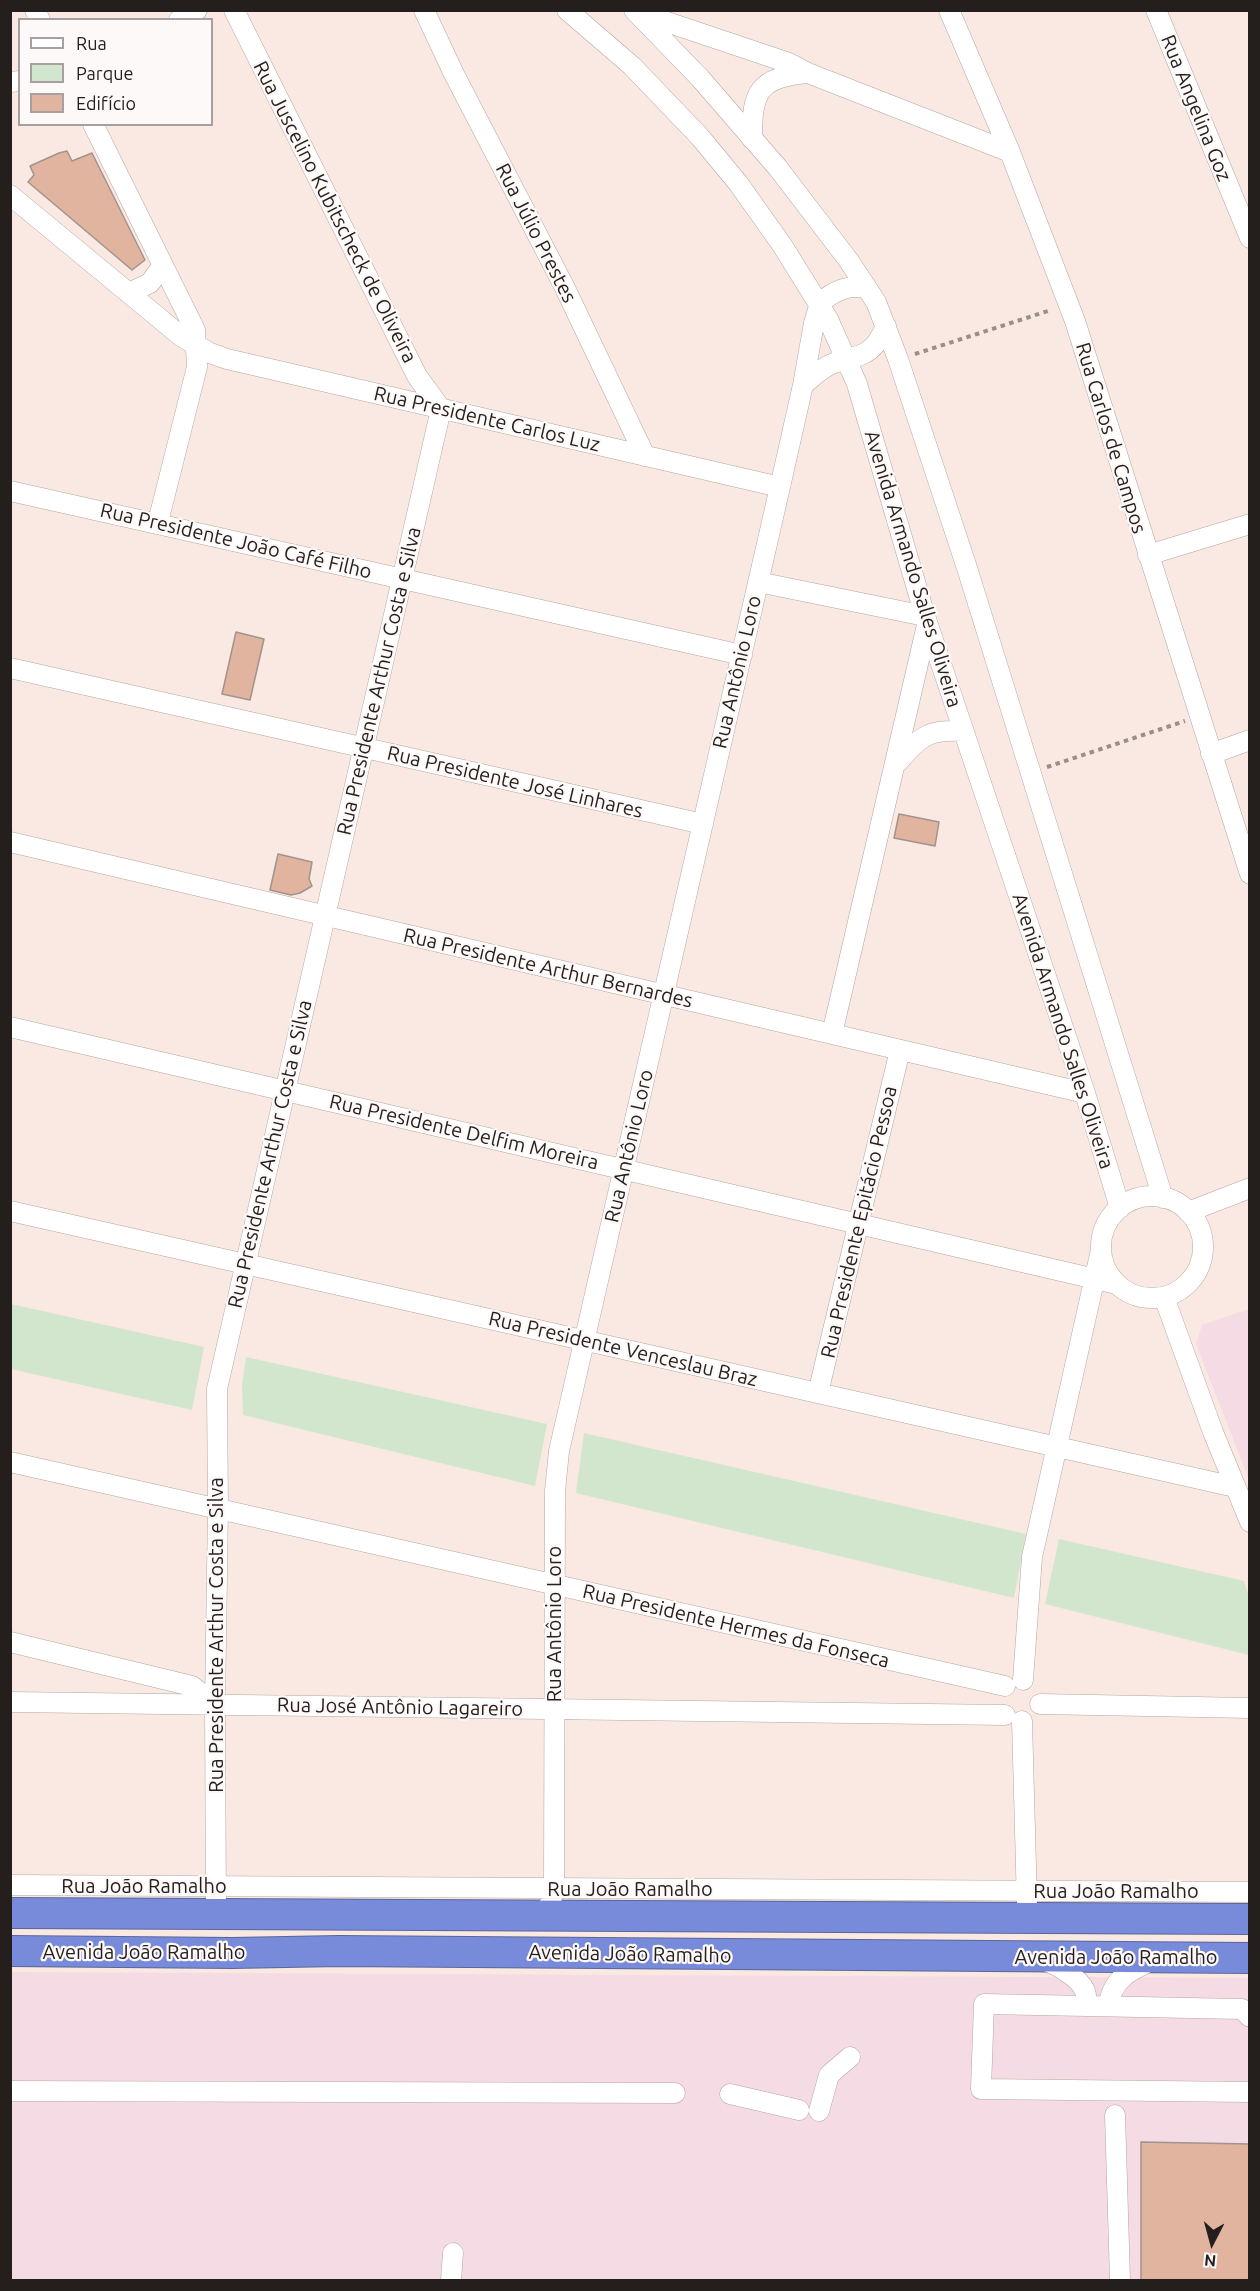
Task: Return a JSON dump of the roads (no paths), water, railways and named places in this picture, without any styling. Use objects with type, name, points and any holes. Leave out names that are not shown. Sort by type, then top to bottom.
[{"type":"highway","name":"Avenida João Ramalho","points":[[10,1913],[215,1900],[543,1916],[1027,1905],[1250,1920]]},
{"type":"highway","points":[[215,1900],[219,1936],[224,1946],[232,1953]]},
{"type":"highway","points":[[339,1951],[448,1938],[510,1938],[524,1933],[543,1916]]},
{"type":"highway","name":"Avenida João Ramalho","points":[[10,1951],[232,1953],[339,1951],[1250,1958]]},
{"type":"street","points":[[183,18],[197,10]]},
{"type":"street","name":"Rua Juscelino Kubitscheck de Oliveira","points":[[234,10],[417,376],[441,409]]},
{"type":"street","name":"Rua Júlio Prestes","points":[[424,10],[454,75],[565,288],[645,456]]},
{"type":"street","name":"Avenida Armando Salles Oliveira","points":[[567,10],[632,66],[700,137],[738,183],[820,303],[848,361],[857,384],[927,620],[1085,1093],[1120,1208]]},
{"type":"street","name":"Rua Carlos de Campos","points":[[949,10],[1010,152],[1068,304],[1250,874]]},
{"type":"street","name":"Rua Angelina Goz","points":[[1156,10],[1250,238]]},
{"type":"street","points":[[634,11],[772,57],[1010,152]]},
{"type":"street","points":[[634,11],[700,78],[778,168],[826,228],[876,302],[898,359],[970,579],[1163,1198]]},
{"type":"street","points":[[752,139],[754,104],[762,88],[778,78],[808,73]]},
{"type":"street","points":[[94,126],[195,330],[196,367],[158,522]]},
{"type":"street","name":"Rua Presidente Carlos Luz","points":[[10,195],[182,337],[227,359],[780,487]]},
{"type":"street","points":[[129,292],[150,284],[163,265]]},
{"type":"street","points":[[820,303],[831,293],[848,286],[866,286]]},
{"type":"street","name":"Rua Antônio Loro","points":[[543,1916],[551,1902],[554,1888],[556,1473],[820,303]]},
{"type":"street","points":[[803,385],[824,368],[862,356],[873,348],[886,326]]},
{"type":"street","name":"Rua Presidente Arthur Costa e Silva","points":[[215,1900],[217,1389],[441,409]]},
{"type":"street","name":"Rua Presidente João Café Filho","points":[[10,491],[158,522],[742,655]]},
{"type":"street","points":[[1148,555],[1250,524]]},
{"type":"street","points":[[758,582],[927,620],[896,764],[832,1034]]},
{"type":"street","name":"Rua Presidente José Linhares","points":[[10,668],[703,824]]},
{"type":"street","points":[[896,764],[927,734],[939,730],[964,731]]},
{"type":"street","points":[[1211,753],[1250,740]]},
{"type":"street","name":"Rua Presidente Arthur Bernardes","points":[[10,842],[1085,1093]]},
{"type":"street","name":"Rua Presidente Delfim Moreira","points":[[10,1027],[1120,1286]]},
{"type":"street","name":"Rua Presidente Epitácio Pessoa","points":[[818,1393],[900,1050]]},
{"type":"street","points":[[1188,1212],[1250,1188]]},
{"type":"street","points":[[1014,1683],[1034,1687],[1038,1692],[1040,1704],[1033,1715],[1013,1718],[1001,1709],[999,1697],[1014,1683],[1031,1565],[1095,1279],[1101,1245],[1105,1227],[1120,1208],[1133,1200],[1148,1197],[1163,1198],[1173,1201],[1188,1212],[1200,1229],[1203,1244],[1202,1258],[1196,1272],[1177,1292],[1164,1297],[1142,1297],[1120,1286],[1106,1269],[1101,1245]]},
{"type":"street","name":"Rua Presidente Venceslau Braz","points":[[10,1211],[1057,1447],[1242,1494]]},
{"type":"street","points":[[1059,1270],[1079,1264],[1101,1245]]},
{"type":"street","points":[[1085,1322],[1101,1302],[1120,1286]]},
{"type":"street","points":[[1164,1297],[1213,1432],[1242,1494],[1250,1522]]},
{"type":"street","name":"Rua Presidente Hermes da Fonseca","points":[[10,1462],[554,1585],[1014,1683]]},
{"type":"street","points":[[10,1642],[192,1686],[215,1704]]},
{"type":"street","points":[[126,1702],[133,1688],[133,1671]]},
{"type":"street","name":"Rua José Antônio Lagareiro","points":[[10,1702],[126,1702],[1013,1718]]},
{"type":"street","points":[[1040,1704],[1250,1708]]},
{"type":"street","points":[[1013,1718],[1027,1905]]},
{"type":"street","name":"Rua João Ramalho","points":[[10,1885],[215,1900],[554,1888],[1027,1905],[1250,1892]]},
{"type":"street","points":[[1029,1957],[1051,1963],[1071,1976],[1085,1991],[1086,2006]]},
{"type":"street","points":[[1109,2006],[1112,1989],[1121,1977],[1150,1961],[1162,1958]]},
{"type":"street","points":[[1250,2017],[1242,2009],[984,2004],[981,2089],[1250,2092]]},
{"type":"street","points":[[819,2111],[823,2089],[829,2075],[850,2057]]},
{"type":"street","points":[[10,2091],[675,2093]]},
{"type":"street","points":[[730,2094],[799,2110]]},
{"type":"street","points":[[1115,2115],[1120,2280]]},
{"type":"street","points":[[451,2280],[453,2253]]}]
